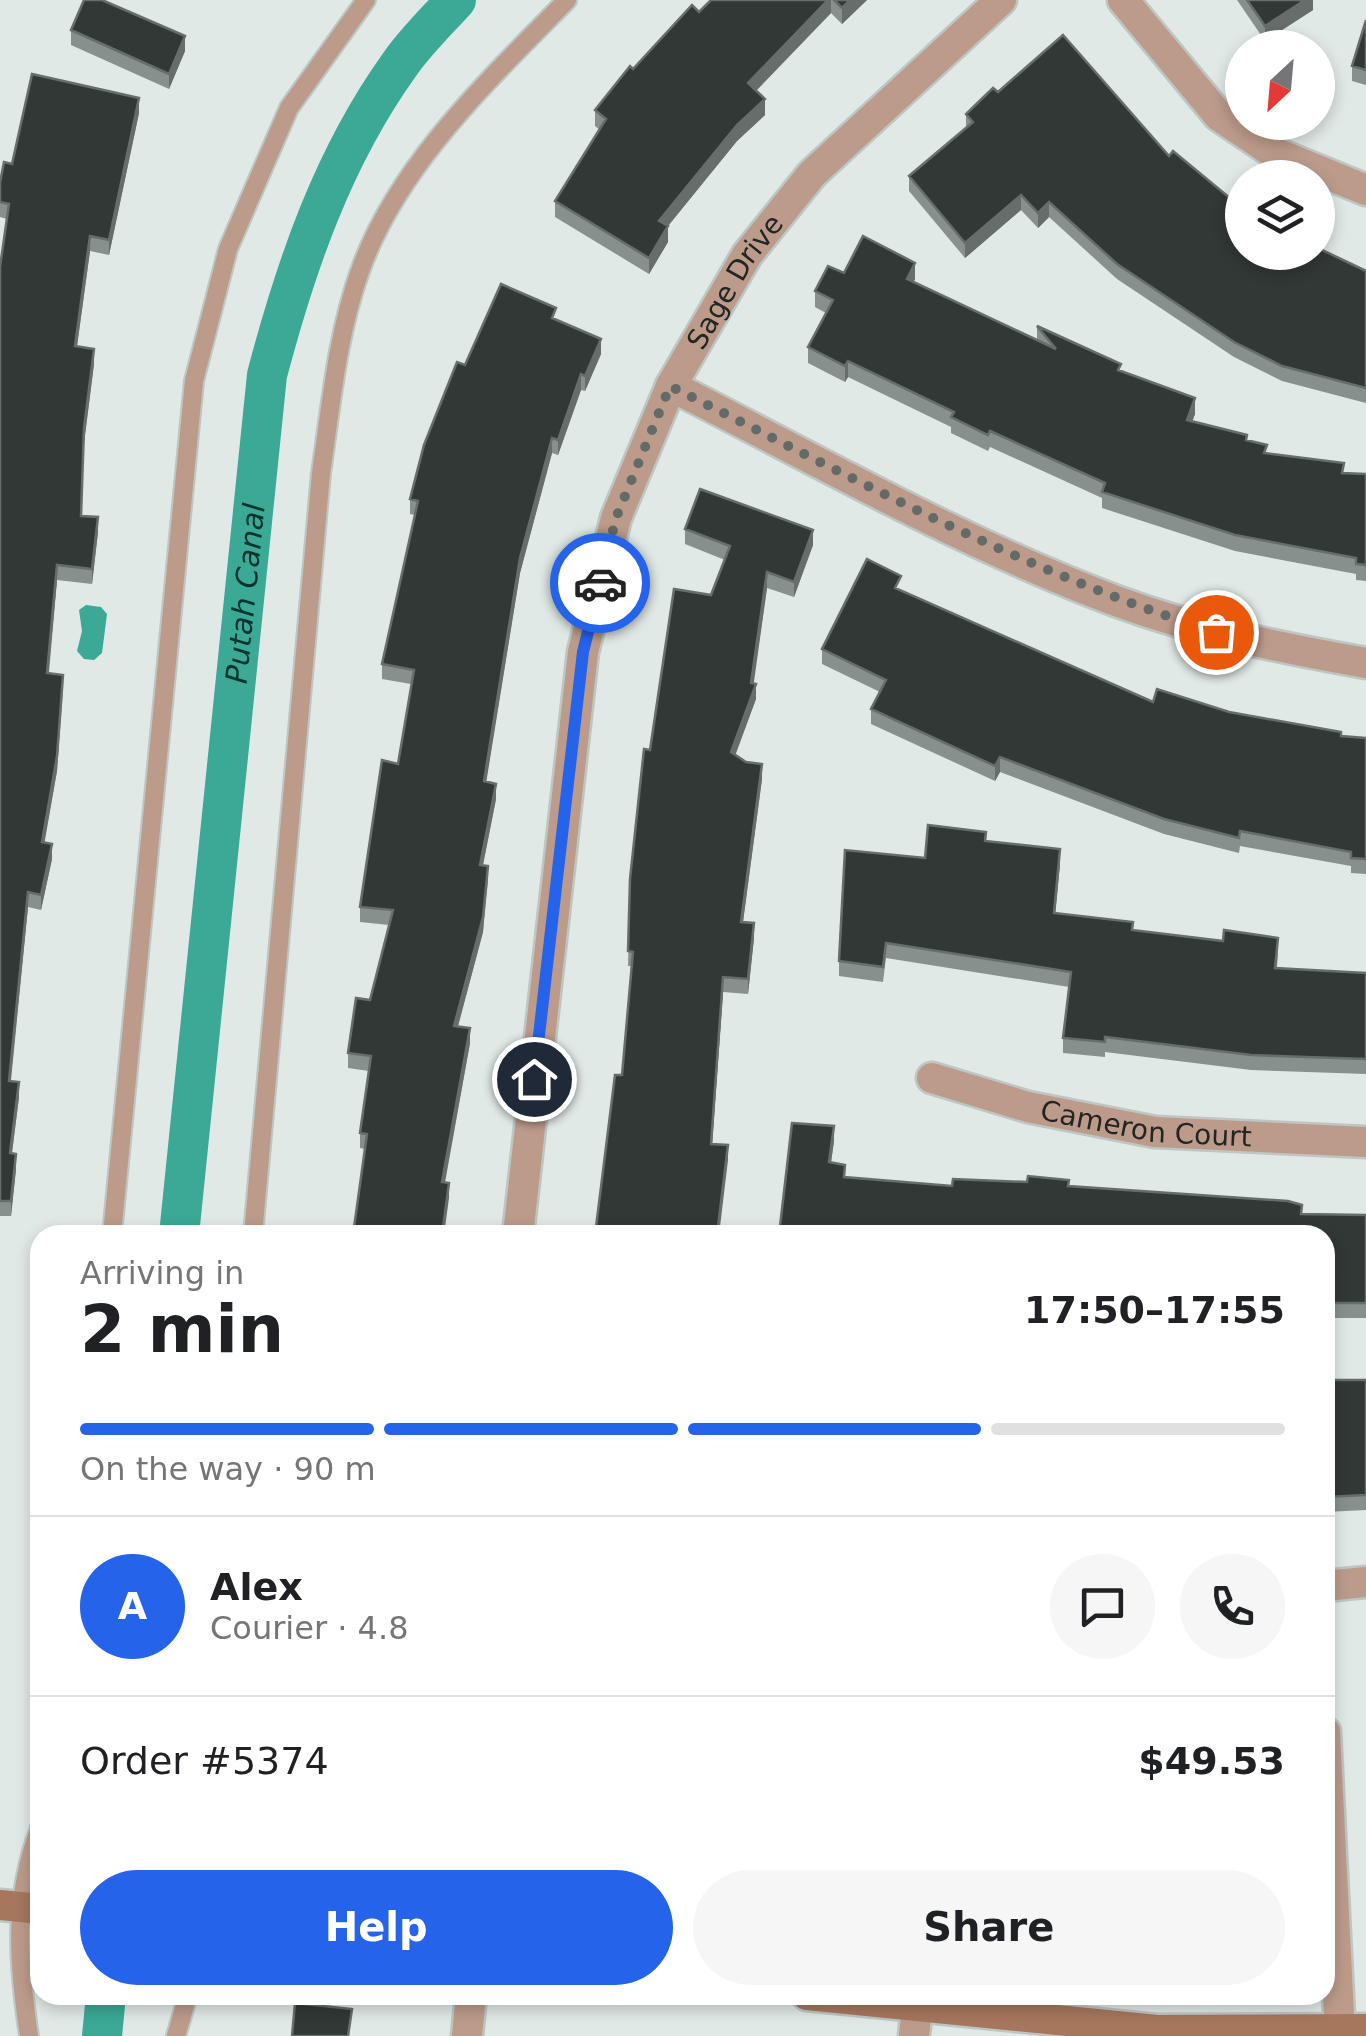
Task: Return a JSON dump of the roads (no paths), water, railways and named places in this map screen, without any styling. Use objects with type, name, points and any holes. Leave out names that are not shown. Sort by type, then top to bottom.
[{"type":"street","name":"Sage Drive","points":[[519,1225],[583,652],[616,518],[670,386],[747,254],[812,174],[1000,0]]},
{"type":"street","points":[[1123,0],[1219,116],[1272,151],[1366,190]]},
{"type":"street","points":[[670,386],[983,545],[1116,601],[1249,642],[1366,663]]},
{"type":"street","name":"Cameron Court","points":[[932,1078],[1028,1107],[1155,1132],[1366,1142]]},
{"type":"street","points":[[1335,1585],[1366,1582]]},
{"type":"street","points":[[847,2005],[915,2022],[1348,2032],[1335,1862]]},
{"type":"street","points":[[466,2036],[470,2005]]},
{"type":"lane","points":[[113,1225],[194,381],[228,249],[288,108],[366,0]]},
{"type":"lane","points":[[253,1225],[321,473],[337,368],[360,270],[398,194],[478,90],[568,0]]},
{"type":"lane","points":[[28,2036],[18,1954],[19,1907],[30,1854]]},
{"type":"lane","points":[[176,2036],[185,2005]]},
{"type":"waterway","name":"Putah Canal","points":[[180,1225],[267,375],[304,253],[355,136],[406,56],[456,0]]},
{"type":"waterway","name":"Putah Canal","points":[[102,2036],[105,2005]]}]
